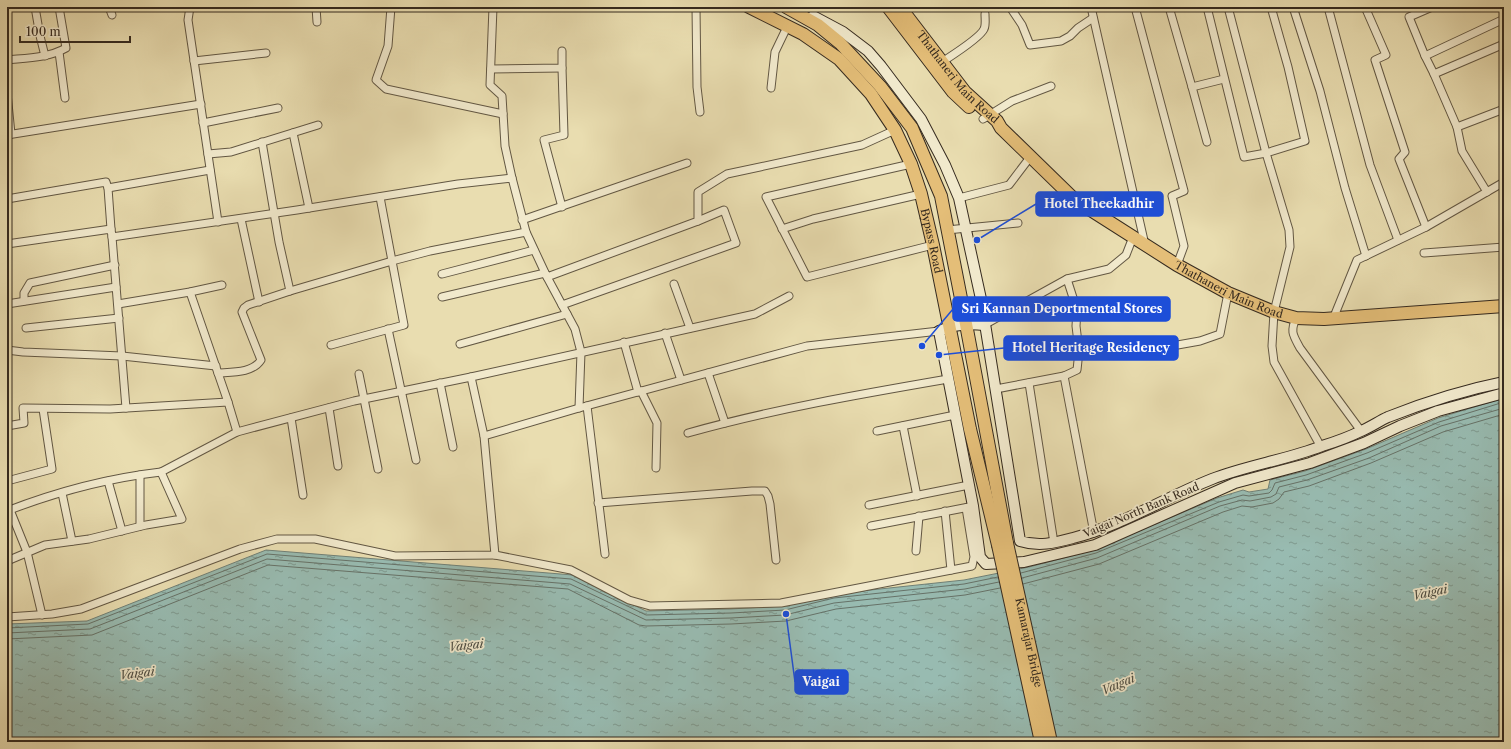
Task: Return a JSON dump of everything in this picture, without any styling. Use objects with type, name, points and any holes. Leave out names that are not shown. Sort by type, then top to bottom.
[{"type":"main road","name":"Bypass Road","points":[[749,7],[803,34],[839,59],[871,94],[895,130],[911,164],[921,194],[934,245],[944,329],[970,429],[1003,544]]},
{"type":"main road","name":"Bypass Road","points":[[786,7],[818,25],[840,44],[880,86],[912,128],[941,196],[966,324],[1003,544]]},
{"type":"main road","name":"Vaigai North Bank Road","points":[[795,7],[843,32],[868,51],[881,66],[921,119],[945,165],[959,198],[981,299],[1020,541],[1033,545],[1054,543],[1094,533],[1211,480],[1248,467],[1282,459],[1321,447],[1362,431],[1386,418],[1423,404],[1483,386],[1504,382]]},
{"type":"main road","name":"Thathaneri Main Road","points":[[888,7],[953,92],[987,117],[997,121],[1001,128],[1075,200],[1177,265],[1228,294],[1274,312],[1296,318],[1333,319],[1504,306]]},
{"type":"main road","name":"Thathaneri Main Road","points":[[900,7],[964,92],[987,117]]},
{"type":"main road","points":[[944,329],[966,324],[984,325]]},
{"type":"main road","name":"Vaigai North Bank Road","points":[[944,329],[948,379],[969,485],[969,507],[980,557],[986,564],[1024,562],[1095,545],[1235,483],[1310,463],[1364,443],[1400,426],[1438,411],[1504,393]]},
{"type":"main road","name":"Kamarajar Bridge","points":[[1003,544],[1041,742]]},
{"type":"main road","name":"Kamarajar Bridge","points":[[1003,544],[1050,742]]},
{"type":"street","points":[[35,7],[45,56]]},
{"type":"street","points":[[7,60],[45,56],[59,52],[66,48],[59,7]]},
{"type":"street","points":[[109,7],[112,15]]},
{"type":"street","points":[[190,7],[188,20],[218,222]]},
{"type":"street","points":[[316,7],[317,22]]},
{"type":"street","points":[[391,7],[388,46],[376,80],[386,89],[503,114]]},
{"type":"street","points":[[493,7],[490,86],[502,96],[505,146],[526,232],[546,275],[575,329],[581,352],[583,407],[605,554]]},
{"type":"street","points":[[696,7],[697,86],[700,112]]},
{"type":"street","points":[[1010,7],[1022,25],[1030,44],[1061,41],[1093,18]]},
{"type":"street","points":[[1091,7],[1145,245]]},
{"type":"street","points":[[1135,7],[1184,191],[1172,196],[1184,246],[1177,265]]},
{"type":"street","points":[[1169,7],[1207,142]]},
{"type":"street","points":[[1207,7],[1244,157],[1266,153],[1305,141],[1288,67],[1271,7]]},
{"type":"street","points":[[1228,7],[1266,153],[1289,230],[1290,247],[1274,312],[1272,346],[1274,362],[1321,447]]},
{"type":"street","points":[[1293,7],[1320,91],[1366,256]]},
{"type":"street","points":[[1328,7],[1370,165],[1398,240]]},
{"type":"street","points":[[1366,7],[1386,55],[1375,60],[1405,152],[1399,159],[1426,227]]},
{"type":"street","points":[[1432,7],[1409,17],[1457,127],[1462,152],[1487,192]]},
{"type":"street","points":[[942,62],[976,38],[983,31],[985,26],[985,14]]},
{"type":"street","points":[[1425,56],[1504,19]]},
{"type":"street","points":[[771,88],[775,52],[787,27]]},
{"type":"street","points":[[1434,74],[1504,44]]},
{"type":"street","points":[[562,51],[564,135],[544,140],[562,206]]},
{"type":"street","points":[[59,52],[64,98]]},
{"type":"street","points":[[194,61],[266,53]]},
{"type":"street","points":[[491,69],[562,68]]},
{"type":"street","points":[[1192,87],[1224,79]]},
{"type":"street","points":[[987,117],[1012,101],[1051,86]]},
{"type":"street","points":[[7,93],[9,135],[201,104]]},
{"type":"street","points":[[204,123],[278,108]]},
{"type":"street","points":[[1457,127],[1504,109]]},
{"type":"street","points":[[208,154],[231,152],[318,125]]},
{"type":"street","points":[[698,221],[698,192],[727,174],[862,145],[895,130]]},
{"type":"street","points":[[293,133],[309,208]]},
{"type":"street","points":[[262,142],[279,242],[290,292]]},
{"type":"street","points":[[959,198],[1009,185],[1031,156]]},
{"type":"street","points":[[522,220],[687,163]]},
{"type":"street","points":[[911,164],[766,197],[807,276],[934,245]]},
{"type":"street","points":[[108,188],[210,170]]},
{"type":"street","points":[[112,237],[274,214],[458,184],[512,178]]},
{"type":"street","points":[[7,199],[106,182],[108,188],[112,229],[126,408]]},
{"type":"street","points":[[1333,319],[1357,260],[1426,227],[1504,182]]},
{"type":"street","points":[[782,229],[813,219],[921,194]]},
{"type":"street","points":[[331,345],[404,325],[380,197]]},
{"type":"street","points":[[442,297],[546,275],[698,221],[724,210],[736,244],[562,305]]},
{"type":"street","points":[[241,218],[259,302]]},
{"type":"street","points":[[947,230],[1018,223]]},
{"type":"street","points":[[7,244],[112,229]]},
{"type":"street","points":[[7,350],[122,356],[235,372],[250,369],[261,360],[242,312],[248,305],[392,260],[526,232]]},
{"type":"street","points":[[984,325],[1067,279],[1109,269],[1126,255],[1133,236]]},
{"type":"street","points":[[1424,253],[1504,247]]},
{"type":"street","points":[[442,274],[534,250]]},
{"type":"street","points":[[24,301],[24,293],[30,283],[114,265]]},
{"type":"street","points":[[996,389],[1064,376],[1077,370],[1079,351],[1076,326],[1077,310],[1067,279]]},
{"type":"street","points":[[674,284],[690,328]]},
{"type":"street","points":[[118,304],[222,285]]},
{"type":"street","points":[[7,304],[116,287]]},
{"type":"street","points":[[190,292],[237,432]]},
{"type":"street","points":[[1079,351],[1110,354],[1155,349],[1200,341],[1220,334],[1228,294]]},
{"type":"street","points":[[42,615],[27,552],[8,510],[29,502],[108,481],[161,472],[237,432],[364,400],[755,314],[789,296]]},
{"type":"street","points":[[460,344],[567,314]]},
{"type":"street","points":[[26,328],[119,318]]},
{"type":"street","points":[[1296,318],[1292,328],[1294,337],[1362,431]]},
{"type":"street","points":[[388,329],[416,460]]},
{"type":"street","points":[[484,436],[583,407],[807,346],[944,329]]},
{"type":"street","points":[[665,333],[681,380]]},
{"type":"street","points":[[624,342],[640,392],[657,423],[656,468]]},
{"type":"street","points":[[708,373],[725,423]]},
{"type":"street","points":[[359,374],[378,469]]},
{"type":"street","points":[[1064,376],[1094,533]]},
{"type":"street","points":[[470,377],[484,436],[495,555]]},
{"type":"street","points":[[688,433],[725,423],[838,398],[948,379]]},
{"type":"street","points":[[440,383],[453,447]]},
{"type":"street","points":[[1029,383],[1054,543]]},
{"type":"street","points":[[7,426],[24,423],[23,408],[126,408],[228,402]]},
{"type":"street","points":[[329,408],[338,466]]},
{"type":"street","points":[[7,480],[52,469],[43,409]]},
{"type":"street","points":[[876,431],[955,415]]},
{"type":"street","points":[[291,418],[303,495]]},
{"type":"street","points":[[903,426],[917,496]]},
{"type":"street","points":[[7,561],[45,545],[89,539],[140,526],[182,519],[161,472]]},
{"type":"street","points":[[140,475],[140,526]]},
{"type":"street","points":[[108,481],[122,531]]},
{"type":"street","points":[[869,505],[969,485]]},
{"type":"street","points":[[598,503],[765,491],[770,504],[776,560]]},
{"type":"street","points":[[62,493],[72,541]]},
{"type":"street","points":[[7,617],[42,615],[81,609],[240,549],[277,539],[315,539],[395,556],[495,555],[571,570],[629,600],[650,606],[781,603],[972,566],[974,557],[969,507],[871,526]]},
{"type":"street","points":[[945,512],[951,570]]},
{"type":"street","points":[[916,551],[919,516]]},
{"type":"water","points":[[1504,398],[1504,742],[7,742],[7,624],[87,621],[266,550],[573,575],[646,611],[784,606],[833,594],[964,580],[1029,567],[1094,550],[1217,498],[1243,490],[1249,492],[1268,489],[1270,480],[1305,471],[1366,449],[1438,418]]},
{"type":"place","name":"Hotel Theekadhir","points":[[977,240]]},
{"type":"place","name":"Sri Kannan Deportmental Stores","points":[[922,346]]},
{"type":"place","name":"Hotel Heritage Residency","points":[[939,355]]},
{"type":"place","name":"Vaigai","points":[[786,614]]}]
